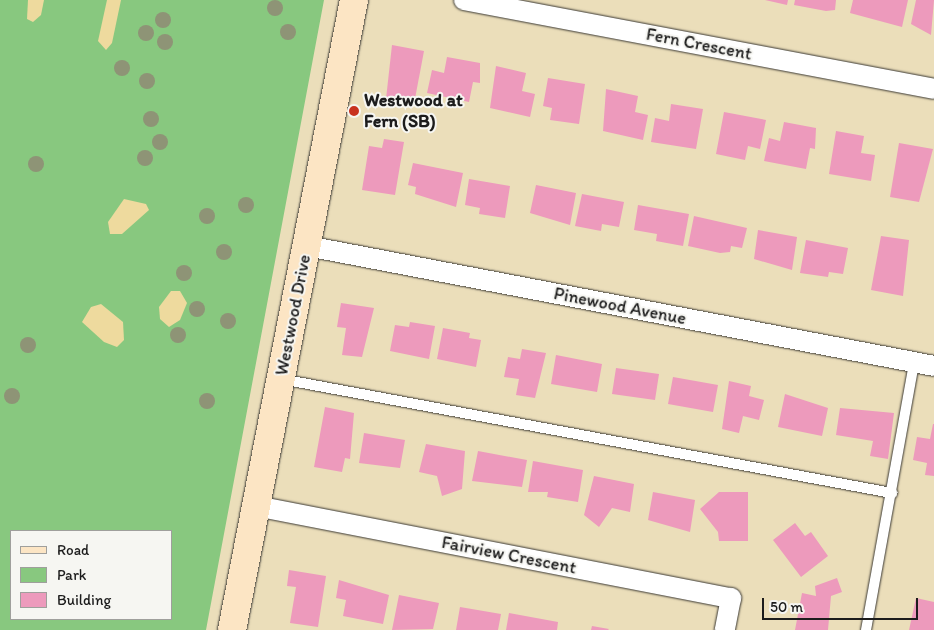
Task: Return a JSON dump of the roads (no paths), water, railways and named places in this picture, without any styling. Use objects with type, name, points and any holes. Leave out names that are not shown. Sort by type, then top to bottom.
[{"type":"street","name":"Westwood Drive","points":[[232,630],[354,0]]},
{"type":"street","name":"Fern Crescent","points":[[464,0],[934,89]]},
{"type":"street","name":"Pinewood Avenue","points":[[307,246],[934,366]]},
{"type":"street","name":"Fairview Crescent","points":[[256,506],[731,598],[725,630]]},
{"type":"lane","points":[[866,630],[914,362]]},
{"type":"lane","points":[[280,379],[892,493]]},
{"type":"place","name":"Westwood at Fern (SB)","points":[[354,111]]}]
